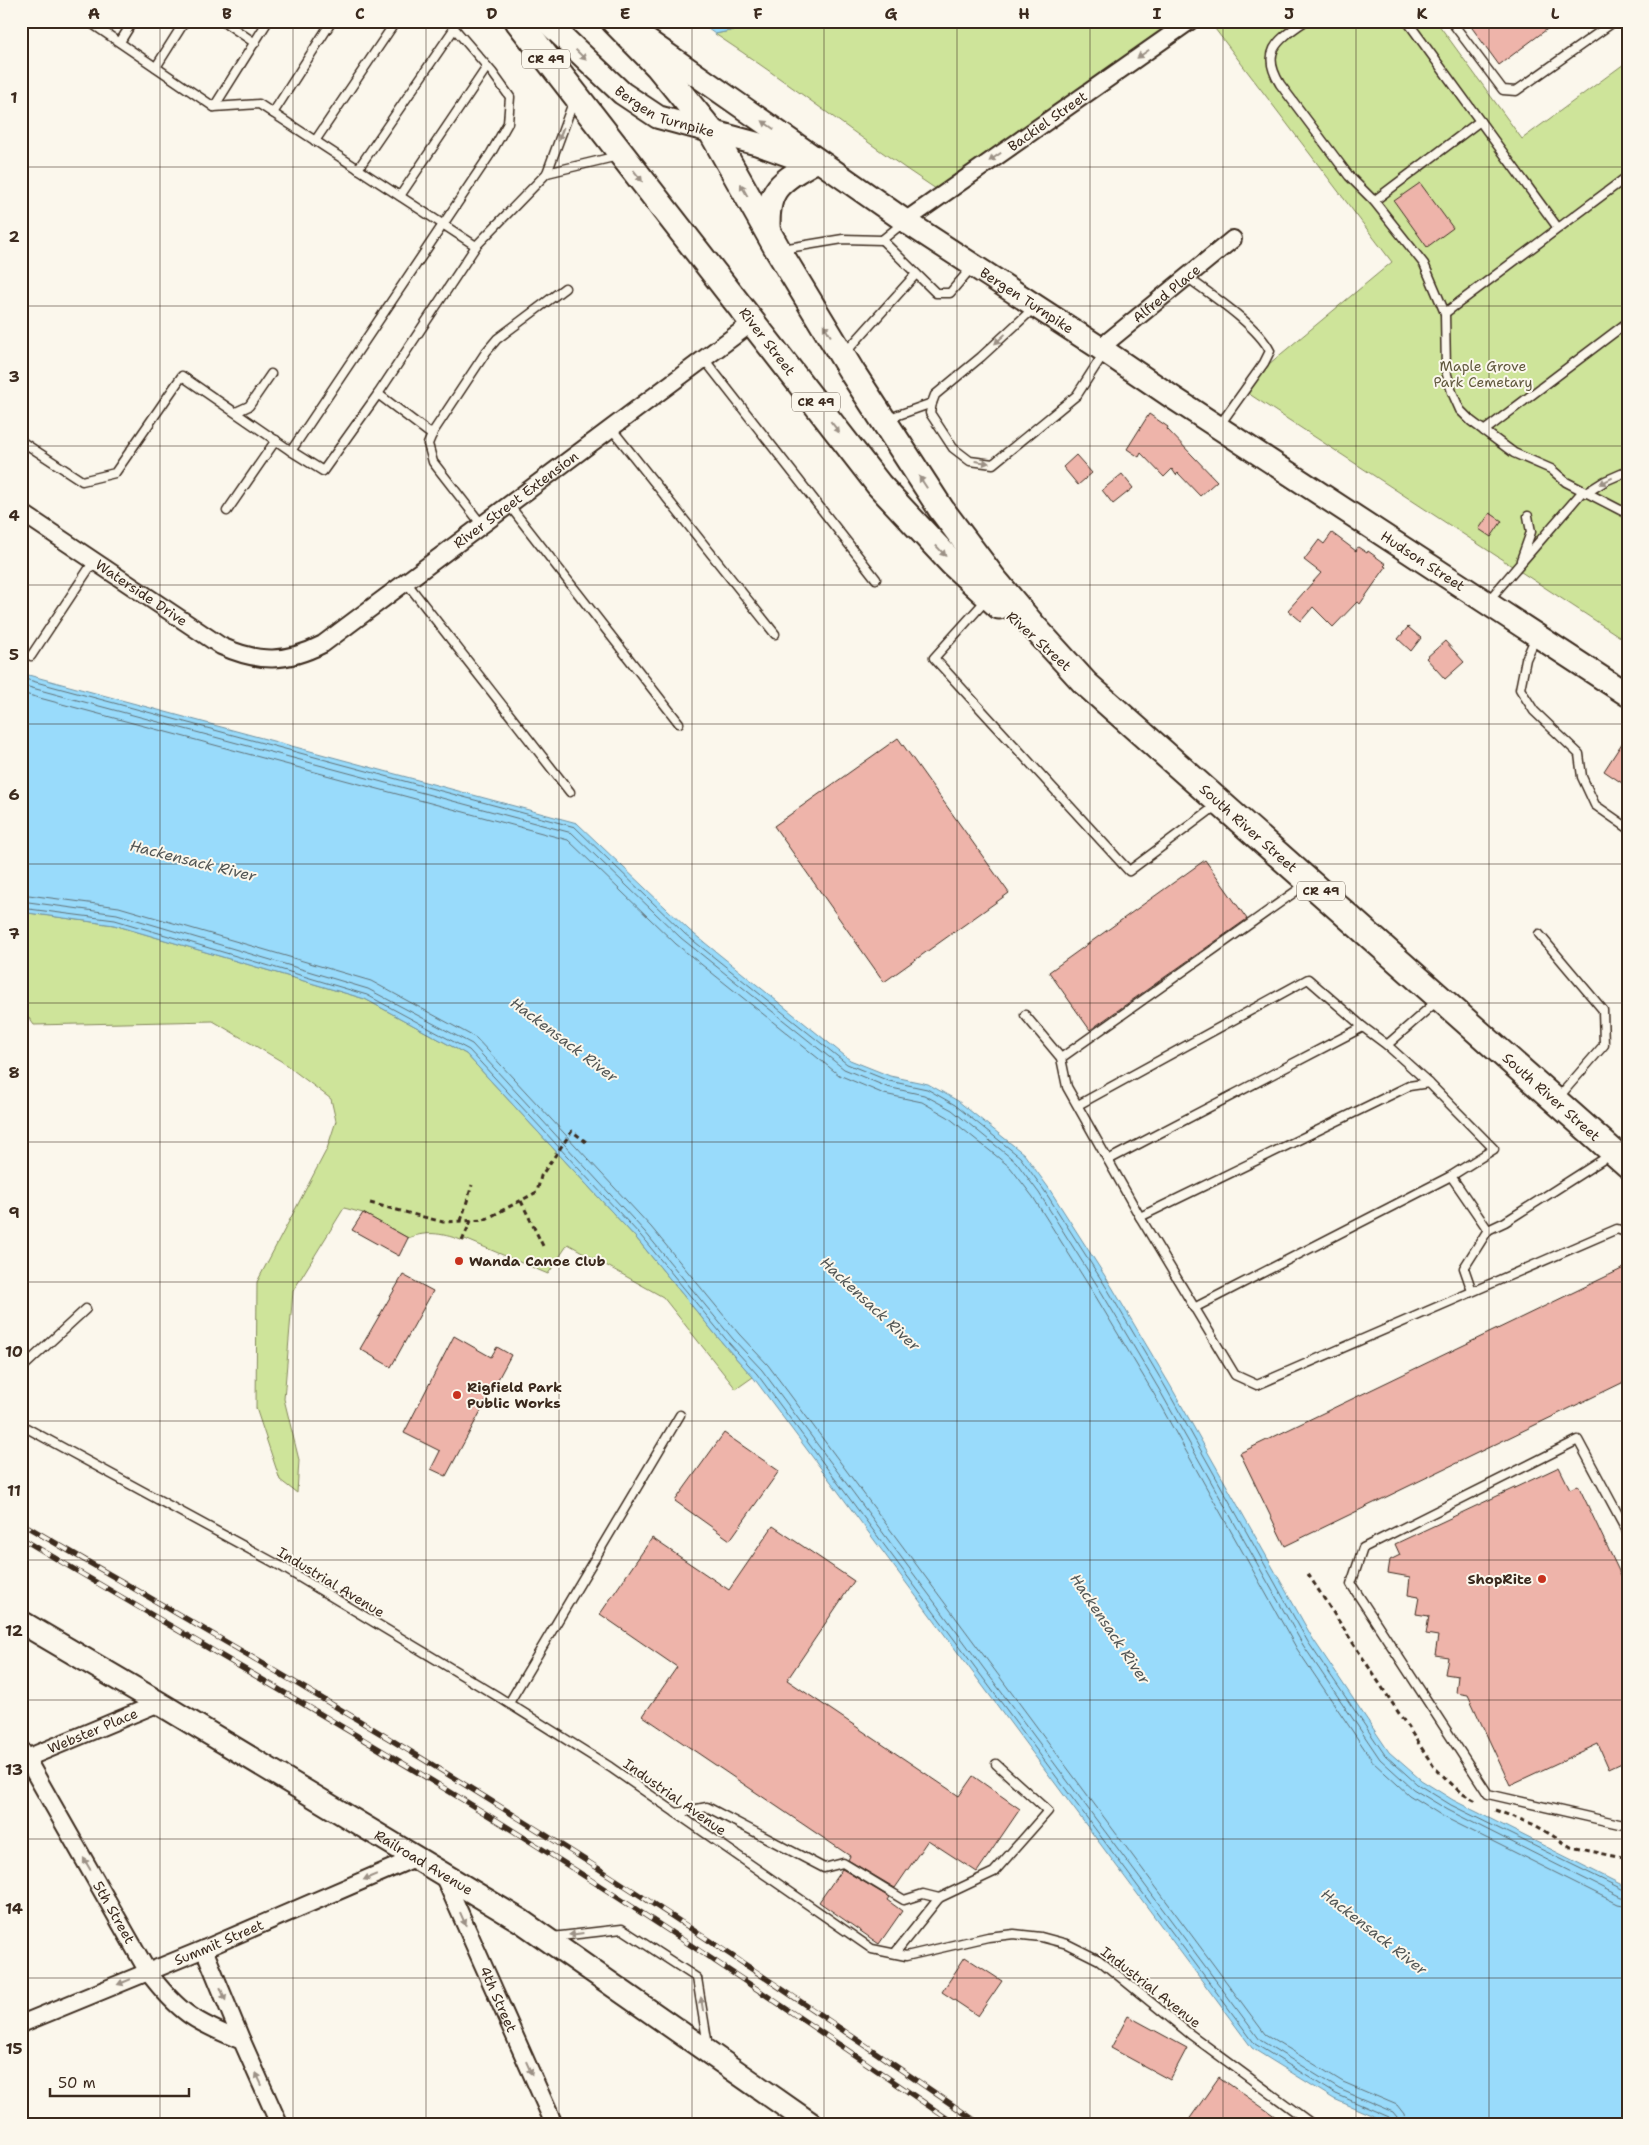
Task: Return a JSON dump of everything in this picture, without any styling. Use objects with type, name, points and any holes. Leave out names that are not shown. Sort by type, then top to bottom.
[{"type":"main road","name":"River Street","points":[[518,21],[879,484],[952,563],[991,588]]},
{"type":"main road","name":"Bergen Turnpike","points":[[546,21],[622,93],[658,117],[758,144],[837,173]]},
{"type":"main road","name":"CR 49","points":[[614,21],[658,66],[711,131],[773,243],[842,356],[991,588]]},
{"type":"main road","name":"Bergen Turnpike","points":[[619,21],[905,221],[1218,427]]},
{"type":"main road","points":[[773,243],[768,214],[774,191],[790,176],[811,164]]},
{"type":"main road","name":"Hudson Street","points":[[1218,427],[1628,695]]},
{"type":"main road","name":"South River Street","points":[[991,588],[1034,628],[1085,682],[1621,1159]]},
{"type":"main road","name":"Railroad Avenue","points":[[21,1622],[521,1921],[812,2124]]},
{"type":"street","name":"Backiel Street","points":[[905,221],[1184,23]]},
{"type":"street","name":"Alfred Place","points":[[1102,349],[1234,239]]},
{"type":"street","name":"River Street Extension","points":[[268,660],[304,654],[323,644],[753,322]]},
{"type":"street","name":"Waterside Drive","points":[[21,512],[221,646],[240,654],[268,660]]},
{"type":"street","name":"Webster Place","points":[[24,1753],[159,1703]]},
{"type":"street","name":"5th Street","points":[[24,1753],[148,1972],[167,1997],[180,2010],[196,2020],[242,2041]]},
{"type":"street","name":"Summit Street","points":[[21,2024],[204,1949],[415,1858]]},
{"type":"street","name":"4th Street","points":[[443,1875],[554,2124]]},
{"type":"street","points":[[204,1949],[279,2124]]},
{"type":"lane","points":[[88,21],[214,107],[259,104],[476,246]]},
{"type":"lane","points":[[120,42],[133,21]]},
{"type":"lane","points":[[156,67],[185,21]]},
{"type":"lane","points":[[222,21],[255,43]]},
{"type":"lane","points":[[214,107],[268,21]]},
{"type":"lane","points":[[273,113],[332,21]]},
{"type":"lane","points":[[315,141],[396,21]]},
{"type":"lane","points":[[291,451],[491,153],[508,122],[510,97],[448,21]]},
{"type":"lane","points":[[1305,21],[1277,42],[1272,65],[1274,72],[1280,84],[1349,176],[1374,201],[1424,264],[1446,313],[1446,371],[1460,410],[1484,431],[1514,452],[1551,468],[1566,482],[1628,514]]},
{"type":"lane","points":[[1407,21],[1558,228]]},
{"type":"lane","points":[[1451,21],[1503,90],[1516,91],[1615,21]]},
{"type":"lane","points":[[358,169],[454,29]]},
{"type":"lane","points":[[400,196],[487,67]]},
{"type":"lane","points":[[21,441],[82,481],[115,474],[182,376],[323,471],[378,394],[476,246],[547,172],[575,96]]},
{"type":"lane","points":[[1374,201],[1480,121]]},
{"type":"lane","points":[[547,172],[622,155]]},
{"type":"lane","points":[[1446,313],[1628,176]]},
{"type":"lane","points":[[773,243],[844,239],[882,240],[905,221]]},
{"type":"lane","points":[[882,240],[936,293],[950,293],[973,265]]},
{"type":"lane","points":[[842,356],[916,274]]},
{"type":"lane","points":[[1187,277],[1266,341],[1270,351],[1264,363],[1218,427]]},
{"type":"lane","points":[[482,525],[433,462],[428,444],[486,352],[497,339],[564,288]]},
{"type":"lane","points":[[1036,306],[981,357],[935,395],[930,413],[953,448],[970,460],[993,464],[1077,395],[1102,349]]},
{"type":"lane","points":[[1484,431],[1628,322]]},
{"type":"lane","points":[[704,358],[876,579]]},
{"type":"lane","points":[[236,412],[249,406],[271,374]]},
{"type":"lane","points":[[378,394],[432,435]]},
{"type":"lane","points":[[884,420],[932,402]]},
{"type":"lane","points":[[611,428],[775,634]]},
{"type":"lane","points":[[227,511],[276,440]]},
{"type":"lane","points":[[1487,603],[1584,492],[1628,470]]},
{"type":"lane","points":[[508,505],[679,723]]},
{"type":"lane","points":[[1518,566],[1531,532],[1528,516]]},
{"type":"lane","points":[[31,656],[94,560]]},
{"type":"lane","points":[[406,582],[570,792]]},
{"type":"lane","points":[[991,588],[934,658],[1129,871],[1221,802]]},
{"type":"lane","points":[[1536,635],[1526,659],[1520,689],[1534,711],[1579,754],[1582,777],[1595,805],[1628,828]]},
{"type":"lane","points":[[1061,1058],[1310,881]]},
{"type":"lane","points":[[1539,934],[1603,1010],[1604,1045],[1556,1100]]},
{"type":"lane","points":[[1078,1105],[1308,979],[1363,1027],[1387,1045],[1494,1149],[1451,1176],[1194,1308]]},
{"type":"lane","points":[[1387,1045],[1441,998]]},
{"type":"lane","points":[[1025,1014],[1061,1058],[1067,1086],[1140,1217],[1235,1375],[1257,1385],[1617,1229],[1628,1233]]},
{"type":"lane","points":[[1108,1160],[1363,1027]]},
{"type":"lane","points":[[1140,1217],[1409,1086],[1428,1083]]},
{"type":"lane","points":[[1472,1291],[1464,1268],[1488,1230],[1621,1159]]},
{"type":"lane","points":[[1451,1176],[1488,1230]]},
{"type":"lane","points":[[21,1369],[86,1309]]},
{"type":"lane","points":[[509,1703],[680,1415]]},
{"type":"lane","name":"Industrial Avenue","points":[[21,1425],[284,1568],[509,1703],[610,1767],[872,1949],[906,1956],[988,1937],[1014,1934],[1041,1937],[1067,1944],[1099,1960],[1190,2034],[1312,2124]]},
{"type":"lane","points":[[1628,1533],[1578,1440],[1363,1548],[1352,1584],[1488,1794],[1628,1826]]},
{"type":"lane","points":[[895,1953],[939,1898],[994,1872],[1048,1811],[996,1764]]},
{"type":"lane","points":[[676,1813],[707,1807],[824,1868],[843,1863],[904,1900],[923,1894],[939,1898]]},
{"type":"lane","points":[[545,1938],[622,1929],[697,1978],[709,2052]]},
{"type":"path","points":[[370,1203],[443,1222],[484,1220],[537,1192],[541,1176],[572,1131],[586,1142]]},
{"type":"path","points":[[461,1221],[472,1185]]},
{"type":"path","points":[[521,1201],[544,1248]]},
{"type":"path","points":[[462,1240],[471,1220]]},
{"type":"green space","points":[[779,21],[1176,21],[936,189],[715,34]]},
{"type":"green space","name":"Maple Grove Park Cemetary","points":[[1209,21],[1436,21],[1522,139],[1628,61],[1628,642],[1240,388],[1392,262]]},
{"type":"green space","points":[[21,912],[114,925],[365,999],[466,1054],[637,1239],[753,1377],[736,1389],[663,1297],[568,1244],[548,1274],[465,1239],[464,1241],[443,1235],[430,1234],[408,1238],[363,1213],[344,1208],[293,1291],[284,1399],[299,1460],[297,1493],[280,1480],[256,1408],[257,1282],[327,1149],[336,1121],[331,1099],[281,1061],[213,1021],[34,1025],[21,1007]]},
{"type":"water","points":[[697,21],[779,21],[715,34]]},
{"type":"water","name":"Hackensack River","points":[[21,673],[577,823],[689,930],[850,1060],[890,1076],[928,1084],[958,1101],[1024,1154],[1048,1187],[1112,1287],[1170,1385],[1313,1639],[1389,1752],[1421,1780],[1453,1800],[1628,1888],[1628,2124],[1392,2124],[1334,2099],[1252,2048],[753,1377],[637,1239],[466,1054],[365,999],[114,925],[21,912]]},
{"type":"building","points":[[1467,21],[1558,21],[1499,65]]},
{"type":"building","points":[[1420,183],[1453,228],[1427,247],[1394,201]]},
{"type":"building","points":[[1149,414],[1168,427],[1167,429],[1217,481],[1200,496],[1178,473],[1176,475],[1172,469],[1164,477],[1141,453],[1139,457],[1127,449]]},
{"type":"building","points":[[1076,455],[1092,473],[1078,485],[1063,467]]},
{"type":"building","points":[[1122,474],[1133,488],[1113,504],[1102,490]]},
{"type":"building","points":[[1490,513],[1502,521],[1491,537],[1479,529]]},
{"type":"building","points":[[1332,533],[1356,551],[1358,547],[1367,553],[1368,551],[1386,564],[1384,566],[1386,567],[1360,604],[1357,602],[1333,627],[1313,607],[1301,621],[1288,610],[1321,573],[1304,560],[1319,540],[1324,544]]},
{"type":"building","points":[[1408,627],[1421,638],[1411,651],[1398,639]]},
{"type":"building","points":[[1445,641],[1464,662],[1445,679],[1426,658]]},
{"type":"building","points":[[1628,734],[1628,787],[1604,771]]},
{"type":"building","points":[[898,738],[1009,893],[884,982],[774,826]]},
{"type":"building","points":[[1205,860],[1247,919],[1090,1030],[1049,972]]},
{"type":"building","points":[[363,1213],[408,1238],[399,1256],[352,1230]]},
{"type":"building","points":[[1628,1266],[1628,1380],[1285,1546],[1240,1453]]},
{"type":"building","points":[[403,1275],[433,1291],[391,1367],[360,1349]]},
{"type":"building","name":"Rigfield Park Public Works","points":[[454,1336],[491,1357],[497,1347],[511,1355],[446,1476],[431,1469],[440,1451],[404,1433]]},
{"type":"building","points":[[724,1433],[779,1471],[730,1540],[675,1501]]},
{"type":"building","points":[[1559,1467],[1570,1489],[1578,1485],[1628,1590],[1628,1760],[1609,1769],[1598,1744],[1510,1785],[1468,1695],[1456,1693],[1458,1676],[1445,1674],[1448,1657],[1435,1655],[1438,1636],[1426,1634],[1429,1616],[1416,1614],[1419,1597],[1408,1595],[1410,1577],[1388,1573],[1390,1560],[1400,1555],[1395,1544]]},
{"type":"building","points":[[773,1526],[854,1581],[787,1680],[959,1796],[973,1776],[1020,1809],[977,1872],[928,1840],[895,1888],[848,1860],[850,1856],[643,1716],[677,1667],[600,1614],[652,1538],[729,1590]]},
{"type":"building","points":[[842,1869],[889,1897],[887,1900],[902,1911],[879,1944],[819,1902]]},
{"type":"building","points":[[965,1957],[1002,1981],[978,2016],[942,1992]]},
{"type":"building","points":[[1128,2016],[1187,2048],[1170,2080],[1111,2048]]},
{"type":"building","points":[[1219,2077],[1286,2124],[1186,2124]]},
{"type":"railway","points":[[21,1523],[334,1706],[520,1819],[751,1969],[980,2124]]},
{"type":"railway","points":[[21,1538],[329,1719],[512,1830],[735,1974],[955,2124]]},
{"type":"place","name":"Wanda Canoe Club","points":[[459,1261]]},
{"type":"place","name":"Rigfield Park Public Works","points":[[457,1395]]},
{"type":"place","name":"ShopRite","points":[[1542,1579]]}]
